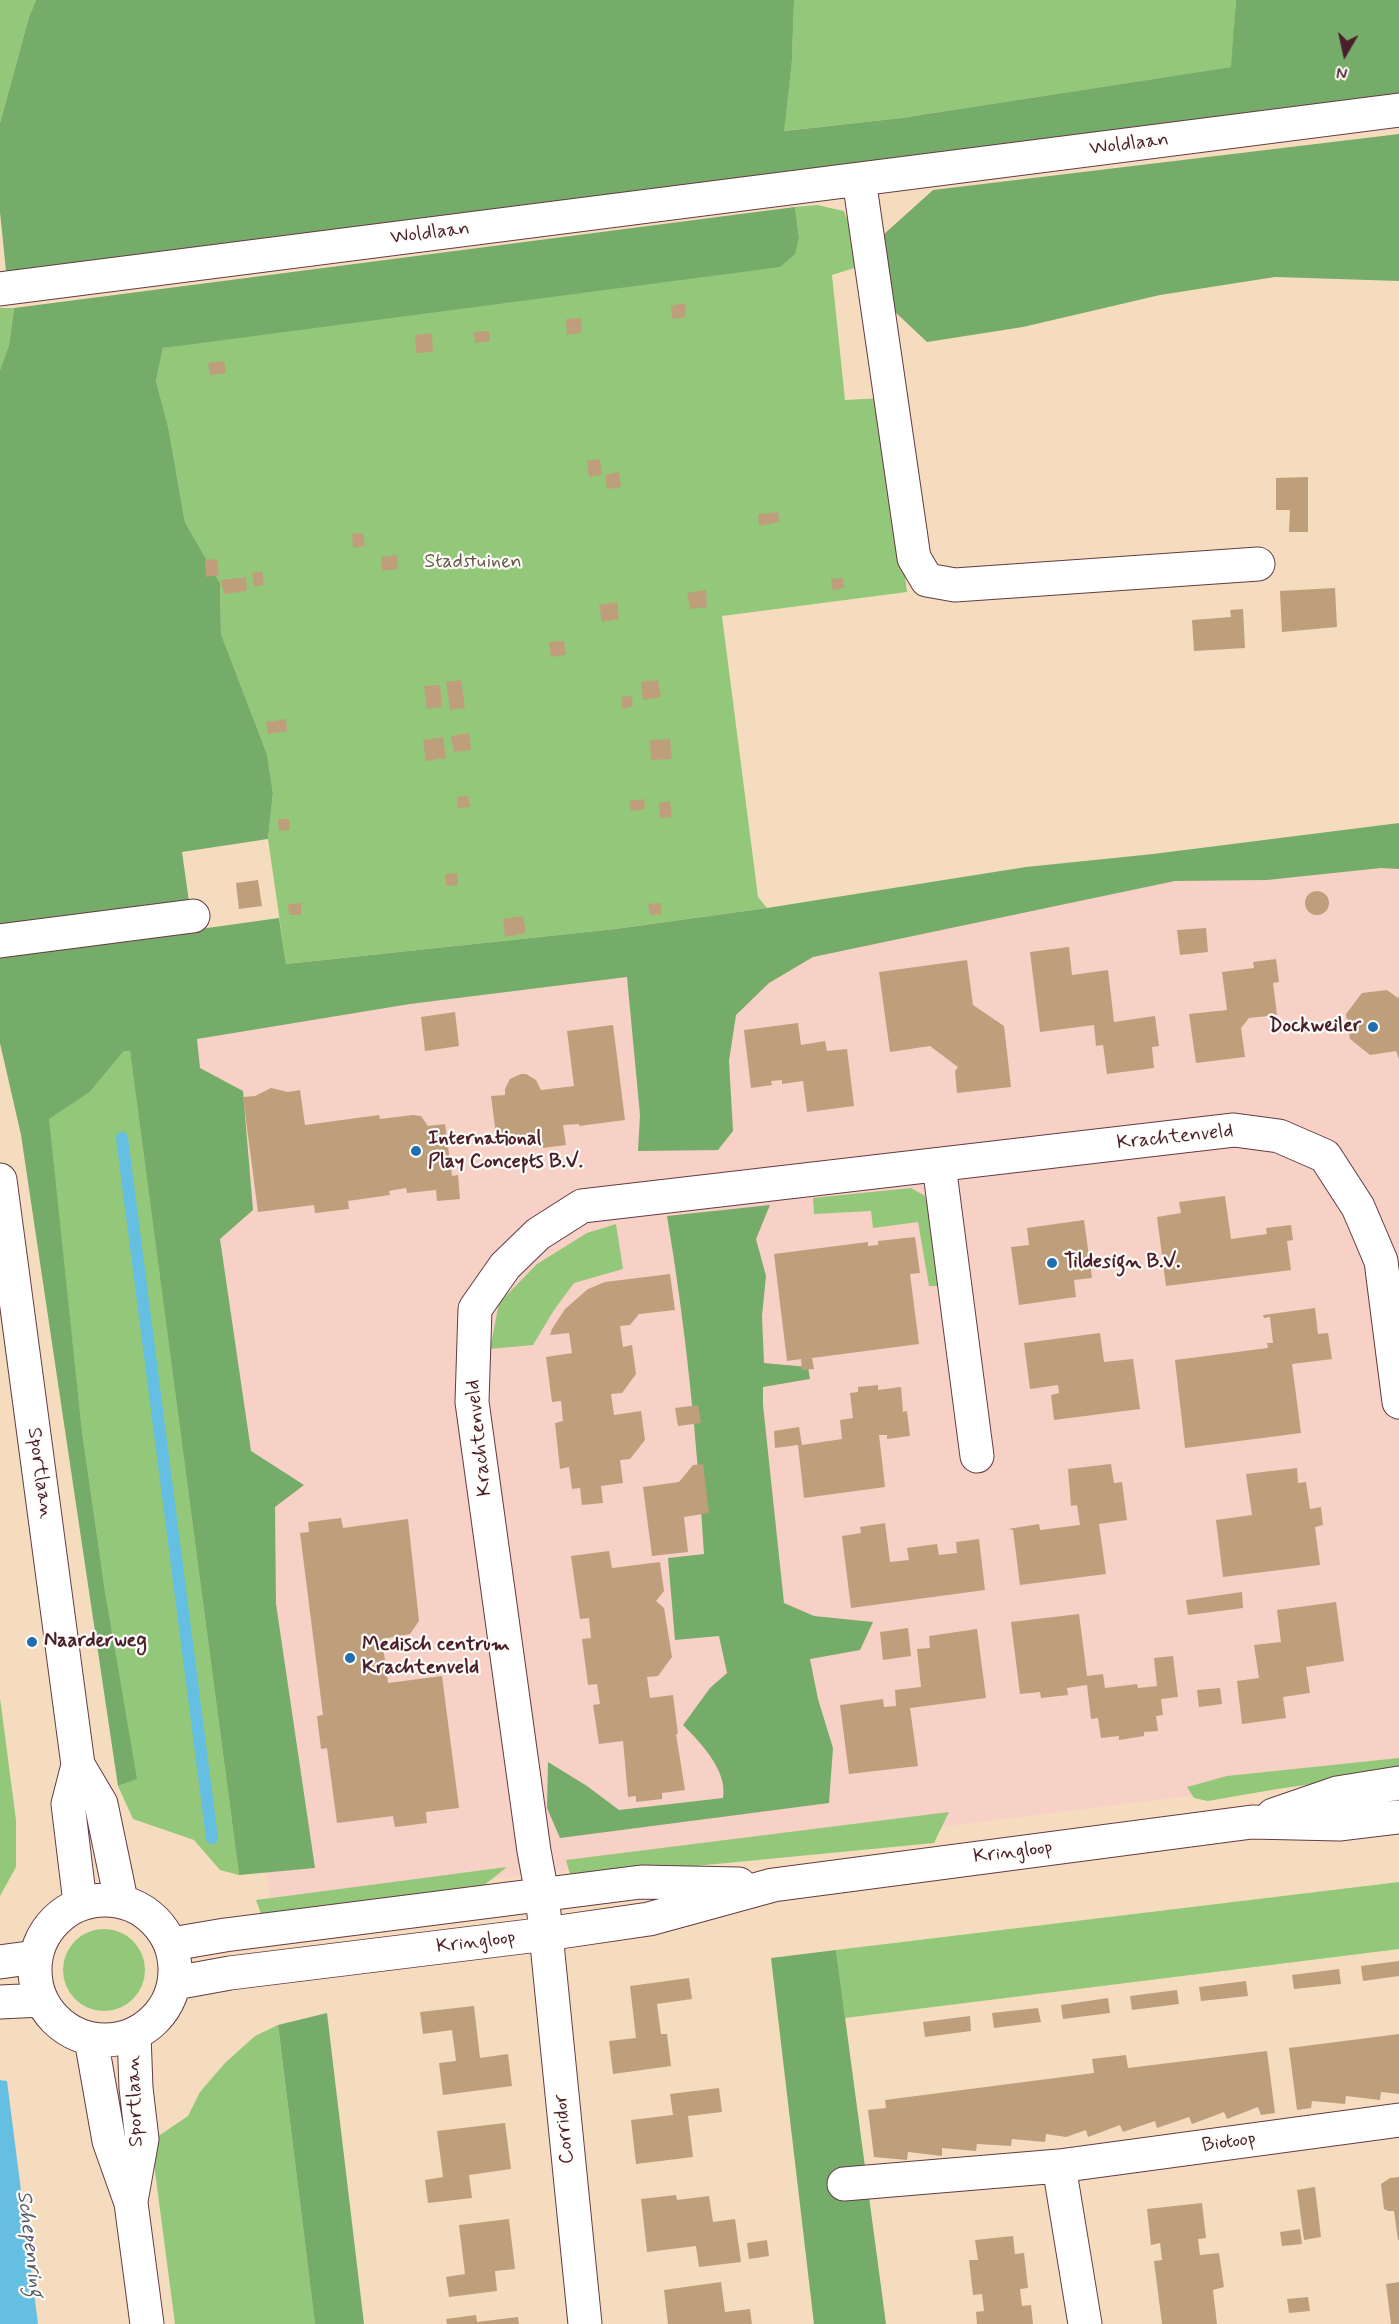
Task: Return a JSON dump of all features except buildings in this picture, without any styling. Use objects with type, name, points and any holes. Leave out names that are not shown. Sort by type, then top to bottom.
[{"type":"street","name":"Woldlaan","points":[[0,289],[1399,110]]},
{"type":"street","points":[[859,180],[914,558],[927,580],[955,585],[1258,564]]},
{"type":"street","points":[[0,941],[194,916]]},
{"type":"street","name":"Krachtenveld","points":[[546,1934],[472,1402],[475,1309],[505,1266],[538,1234],[582,1206],[1234,1130],[1279,1136],[1325,1156],[1358,1207],[1381,1261],[1399,1402]]},
{"type":"street","points":[[939,1165],[977,1456]]},
{"type":"street","name":"Sportlaan","points":[[0,1180],[78,1766],[68,1804],[80,1903]]},
{"type":"street","name":"Sportlaan","points":[[78,1766],[101,1804],[120,1900]]},
{"type":"street","name":"Kringloop","points":[[1252,1822],[1337,1793],[1399,1783]]},
{"type":"street","name":"Kringloop","points":[[175,1983],[252,1970],[649,1919],[773,1885],[1252,1822],[1339,1824],[1399,1816]]},
{"type":"street","name":"Kringloop","points":[[172,1944],[225,1935],[641,1882],[773,1885]]},
{"type":"street","points":[[100,1899],[120,1900],[142,1909],[160,1924],[172,1944],[176,1963],[175,1983],[167,2004],[153,2022],[134,2034],[113,2040],[91,2039],[71,2032],[53,2018],[41,2000],[35,1979],[36,1957],[44,1934],[60,1916],[80,1903],[100,1899]]},
{"type":"street","name":"Corridor","points":[[546,1934],[585,2324]]},
{"type":"street","points":[[0,1962],[36,1957]]},
{"type":"street","points":[[0,2002],[41,2000]]},
{"type":"street","name":"Sportlaan","points":[[131,2202],[142,2139],[136,2088],[134,2034]]},
{"type":"street","name":"Sportlaan","points":[[91,2039],[109,2141],[131,2202],[147,2324]]},
{"type":"street","name":"Biotoop","points":[[844,2184],[1059,2166],[1399,2120]]},
{"type":"street","points":[[1059,2166],[1085,2324]]},
{"type":"shaded area","points":[[1399,857],[1399,1770],[858,1837],[271,1905],[160,1005],[1069,892]]},
{"type":"green space","points":[[0,0],[36,0],[29,17],[0,123]]},
{"type":"green space","points":[[36,0],[794,0],[792,61],[784,131],[901,118],[1231,67],[1236,0],[1399,0],[1399,99],[7,281],[0,212],[0,123],[29,17]]},
{"type":"green space","points":[[794,0],[1236,0],[1232,67],[901,118],[783,131],[792,61]]},
{"type":"green space","points":[[1399,134],[1399,281],[1275,277],[1160,295],[1023,327],[927,342],[893,310],[883,235],[933,190]]},
{"type":"green space","name":"Stadstuinen","points":[[817,205],[844,211],[864,265],[832,275],[845,400],[883,398],[907,592],[722,616],[758,897],[767,908],[615,929],[286,964],[268,839],[273,793],[267,754],[221,634],[220,583],[185,522],[168,426],[156,381],[163,348],[799,237],[795,207]]},
{"type":"green space","points":[[795,207],[799,237],[795,254],[780,267],[163,348],[156,381],[168,426],[185,522],[220,583],[221,634],[267,754],[273,793],[268,839],[182,852],[193,930],[279,918],[286,964],[615,929],[767,908],[1026,867],[1153,854],[1399,823],[1399,869],[1381,868],[1267,880],[1175,881],[813,957],[769,983],[736,1015],[729,1061],[733,1131],[718,1150],[638,1151],[640,1115],[627,977],[410,1004],[197,1039],[200,1068],[243,1091],[253,1210],[220,1239],[251,1451],[304,1485],[275,1507],[276,1604],[315,1868],[239,1875],[130,1051],[124,1051],[90,1092],[49,1119],[82,1431],[105,1591],[137,1779],[118,1786],[21,1135],[0,1043],[0,370],[9,345],[14,308]]},
{"type":"green space","points":[[0,308],[14,308],[9,345],[0,370]]},
{"type":"green space","points":[[130,1050],[239,1875],[220,1870],[194,1840],[133,1819],[118,1786],[136,1779],[105,1591],[82,1431],[48,1119],[90,1092],[124,1051]]},
{"type":"green space","points":[[911,1188],[925,1196],[940,1286],[929,1286],[918,1222],[873,1228],[871,1211],[814,1214],[813,1198]]},
{"type":"green space","points":[[770,1205],[756,1239],[766,1276],[762,1316],[764,1363],[808,1367],[810,1379],[763,1387],[784,1603],[814,1616],[873,1622],[860,1650],[810,1659],[818,1699],[833,1748],[829,1803],[560,1838],[547,1808],[548,1762],[587,1786],[619,1810],[723,1798],[721,1778],[712,1758],[683,1725],[710,1688],[727,1673],[719,1636],[675,1640],[668,1558],[704,1554],[690,1385],[667,1216]]},
{"type":"green space","points":[[616,1224],[623,1269],[574,1283],[533,1345],[490,1349],[499,1303],[537,1264],[587,1233]]},
{"type":"green space","points":[[0,1698],[16,1820],[16,1867],[0,1896]]},
{"type":"green space","points":[[1399,1758],[1399,1772],[1208,1801],[1194,1798],[1187,1787],[1227,1776]]},
{"type":"green space","points":[[949,1812],[934,1843],[571,1878],[566,1860]]},
{"type":"green space","points":[[507,1867],[478,1890],[261,1914],[256,1900]]},
{"type":"green space","points":[[1399,1882],[1399,1949],[845,2018],[836,1950]]},
{"type":"green space","points":[[104,1929],[120,1933],[133,1941],[141,1954],[145,1970],[141,1986],[133,1999],[120,2007],[104,2011],[88,2007],[75,1999],[67,1986],[63,1970],[67,1954],[75,1941],[88,1933]]},
{"type":"green space","points":[[836,1950],[886,2324],[814,2324],[771,1958]]},
{"type":"green space","points":[[327,2013],[364,2324],[315,2324],[278,2025]]},
{"type":"green space","points":[[278,2025],[315,2324],[175,2324],[151,2141],[188,2116],[200,2092],[225,2063],[255,2036]]},
{"type":"water","points":[[0,2080],[7,2081],[38,2324],[0,2324]]},
{"type":"waterway","points":[[122,1138],[212,1838]]},
{"type":"place","name":"Dockweiler","points":[[1373,1027]]},
{"type":"place","name":"International Play Concepts B.V.","points":[[416,1151]]},
{"type":"place","name":"Tildesign B.V.","points":[[1052,1263]]},
{"type":"place","name":"Naarderweg","points":[[32,1642]]},
{"type":"place","name":"Medisch centrum Krachtenveld","points":[[350,1658]]},
{"type":"water label","name":"Schepenring","points":[[29,2244]]}]
